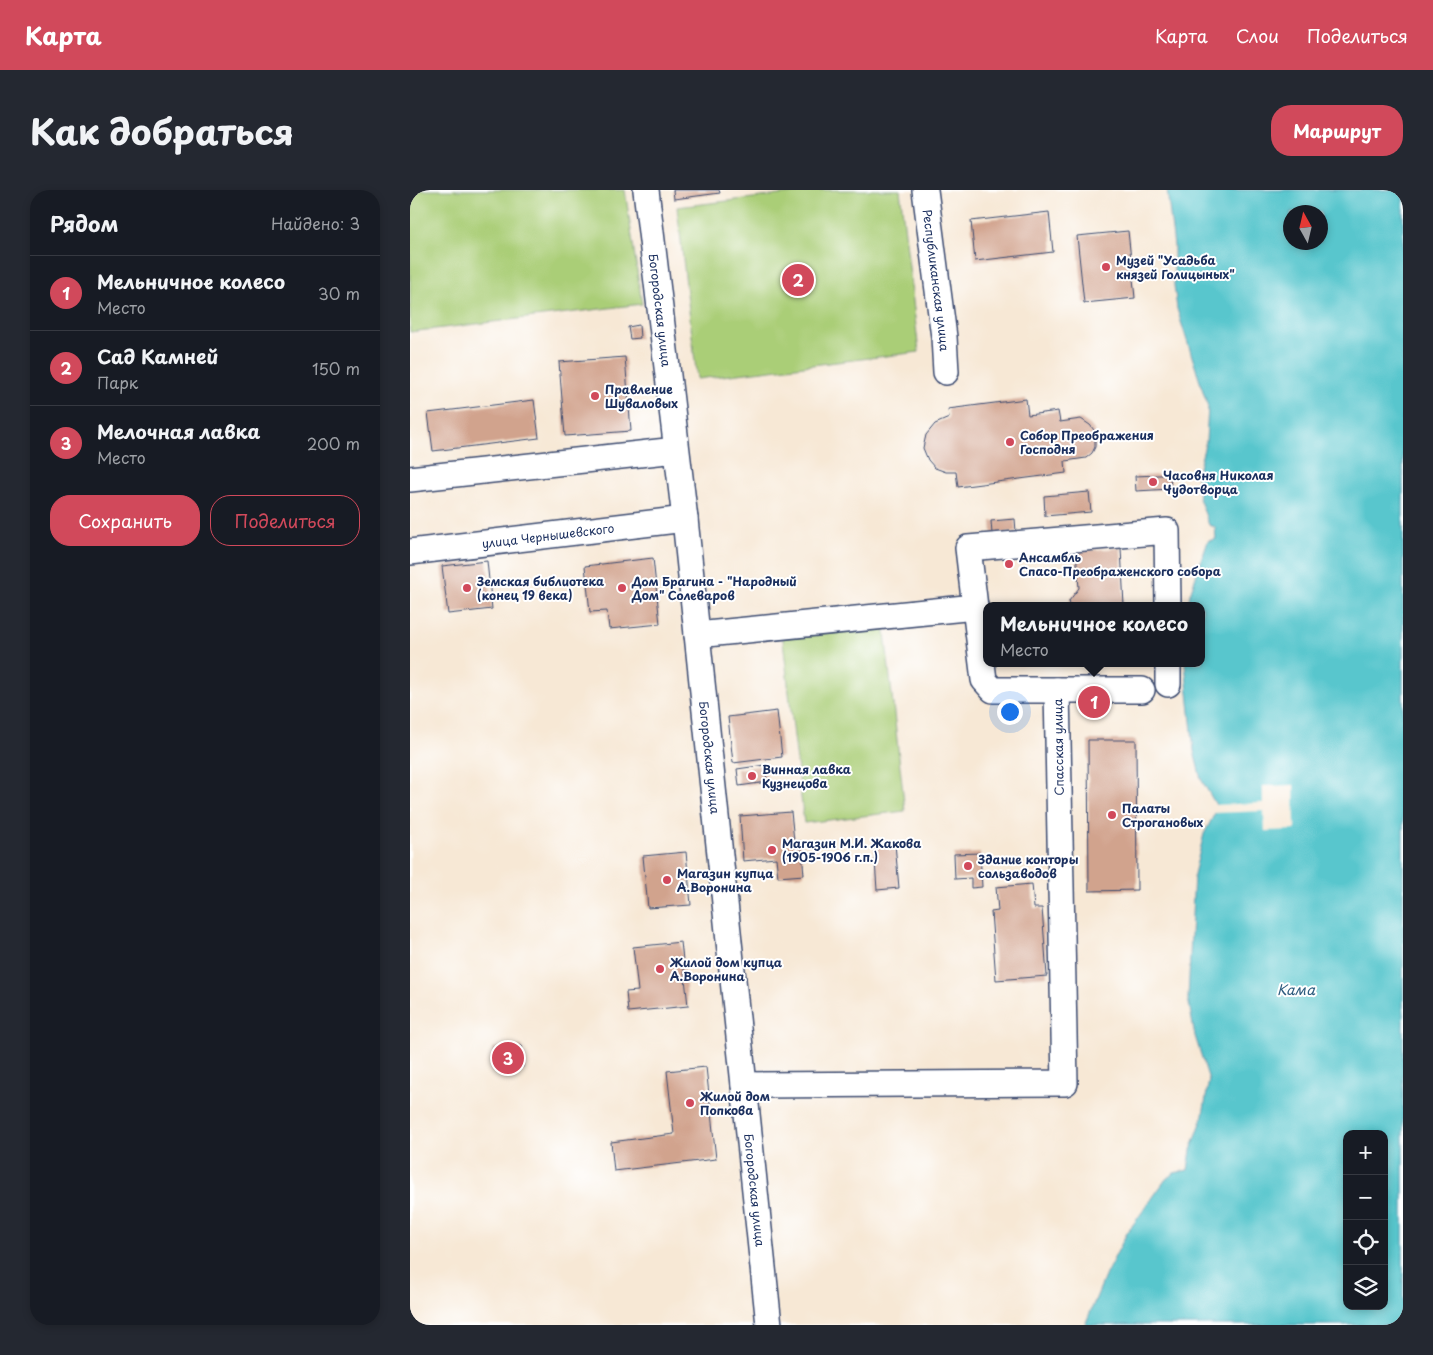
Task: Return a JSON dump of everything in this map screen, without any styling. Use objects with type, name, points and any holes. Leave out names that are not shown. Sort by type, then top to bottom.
[{"type":"street","name":"Богородская улица","points":[[646,190],[685,519],[768,1325]]},
{"type":"street","name":"Республиканская улица","points":[[925,190],[944,337],[946,372]]},
{"type":"street","points":[[410,479],[676,450]]},
{"type":"street","name":"улица Чернышевского","points":[[410,552],[685,519]]},
{"type":"street","name":"Спасская улица","points":[[744,1085],[1065,1083],[1057,690],[993,690],[984,680],[968,548],[1167,531],[1168,602]]},
{"type":"street","points":[[697,635],[975,608]]},
{"type":"street","points":[[1057,690],[1142,690]]},
{"type":"green space","points":[[410,190],[625,190],[642,304],[410,332]]},
{"type":"green space","points":[[821,190],[900,190],[919,352],[697,379],[677,207]]},
{"type":"green space","points":[[884,624],[905,811],[804,823],[782,632]]},
{"type":"water","name":"Кама","points":[[1167,190],[1403,190],[1403,1325],[1085,1325],[1106,1274],[1127,1233],[1166,1179],[1174,1173],[1188,1170],[1191,1150],[1202,1120],[1209,1080],[1195,1036],[1188,998],[1194,874],[1204,834],[1215,813],[1216,805],[1201,779],[1194,751],[1185,667],[1205,667],[1205,602],[1189,602],[1208,541],[1216,539],[1215,527],[1209,525],[1199,498],[1197,475],[1206,441],[1208,407],[1177,309],[1174,285],[1174,246]]},
{"type":"pier","points":[[1294,785],[1295,830],[1265,831],[1264,811],[1212,813],[1213,805],[1263,803],[1263,786]]},
{"type":"building","points":[[673,190],[719,190],[720,193],[674,199]]},
{"type":"building","points":[[1049,212],[1053,252],[975,261],[971,221]]},
{"type":"building","name":"Музей \"Усадьба князей Голицыных\"","points":[[1128,231],[1135,298],[1084,303],[1077,236]]},
{"type":"building","points":[[639,325],[640,338],[630,339],[628,327]]},
{"type":"building","name":"Правление Шуваловых","points":[[625,357],[631,431],[565,436],[559,362]]},
{"type":"building","name":"Собор Преображения Господня","points":[[1026,399],[1028,415],[1058,411],[1060,422],[1081,419],[1090,425],[1094,430],[1095,437],[1095,447],[1092,453],[1086,458],[1065,461],[1066,473],[958,487],[956,472],[946,472],[935,468],[928,460],[923,448],[926,435],[935,424],[949,418],[948,409]]},
{"type":"building","points":[[534,400],[539,438],[433,451],[428,413]]},
{"type":"building","name":"Часовня Николая Чудотворца","points":[[1170,475],[1171,489],[1136,491],[1135,476]]},
{"type":"building","points":[[1089,492],[1091,512],[1045,516],[1044,496]]},
{"type":"building","points":[[1015,519],[1016,532],[992,534],[991,521]]},
{"type":"building","points":[[1121,548],[1124,602],[1069,602],[1079,588],[1076,551]]},
{"type":"building","name":"Дом Брагина - \"Народный Дом\" Солеваров","points":[[653,558],[660,624],[609,629],[607,611],[590,612],[585,566]]},
{"type":"building","name":"Земская библиотека (конец 19 века)","points":[[487,561],[492,609],[448,614],[442,566]]},
{"type":"building","points":[[777,711],[782,757],[733,763],[728,717]]},
{"type":"building","name":"Палаты Строгановых","points":[[1088,740],[1136,740],[1137,890],[1089,891]]},
{"type":"building","name":"Винная лавка Кузнецова","points":[[765,765],[767,782],[739,786],[737,769]]},
{"type":"building","name":"Магазин М.И. Жакова (1905-1906 г.п.)","points":[[791,812],[794,841],[801,841],[804,875],[778,877],[776,858],[743,861],[740,816]]},
{"type":"building","points":[[895,844],[899,888],[877,890],[874,846]]},
{"type":"building","name":"Магазин купца А.Воронина","points":[[686,852],[691,905],[648,908],[643,856]]},
{"type":"building","name":"Здание конторы сользаводов","points":[[980,853],[982,887],[971,888],[971,878],[955,879],[954,854]]},
{"type":"building","points":[[1032,884],[1034,908],[1042,908],[1047,976],[996,980],[991,912],[998,911],[996,887]]},
{"type":"building","name":"Жилой дом купца А.Воронина","points":[[681,942],[688,1006],[628,1012],[626,992],[638,991],[633,947]]},
{"type":"building","points":[[522,1046],[523,1067],[495,1069],[493,1048]]},
{"type":"building","name":"Жилой дом Попкова","points":[[706,1067],[716,1159],[614,1171],[611,1142],[674,1134],[667,1071]]},
{"type":"place","name":"Музей \"Усадьба князей Голицыных\"","points":[[1106,267]]},
{"type":"place","name":"Сад Камней","points":[[798,280]]},
{"type":"place","name":"Правление Шуваловых","points":[[595,396]]},
{"type":"place","name":"Собор Преображения Господня","points":[[1010,442]]},
{"type":"place","name":"Часовня Николая Чудотворца","points":[[1153,482]]},
{"type":"place","name":"Ансамбль Спасо-Преображенского собора","points":[[1009,564]]},
{"type":"place","name":"Земская библиотека (конец 19 века)","points":[[467,588]]},
{"type":"place","name":"Дом Брагина - \"Народный Дом\" Солеваров","points":[[622,588]]},
{"type":"place","name":"Мельничное колесо","points":[[1094,702]]},
{"type":"place","name":"Винная лавка Кузнецова","points":[[752,776]]},
{"type":"place","name":"Палаты Строгановых","points":[[1112,815]]},
{"type":"place","name":"Магазин М.И. Жакова (1905-1906 г.п.)","points":[[772,850]]},
{"type":"place","name":"Здание конторы сользаводов","points":[[968,866]]},
{"type":"place","name":"Магазин купца А.Воронина","points":[[667,880]]},
{"type":"place","name":"Жилой дом купца А.Воронина","points":[[660,969]]},
{"type":"place","name":"Мелочная лавка","points":[[508,1058]]},
{"type":"place","name":"Жилой дом Попкова","points":[[690,1103]]}]
